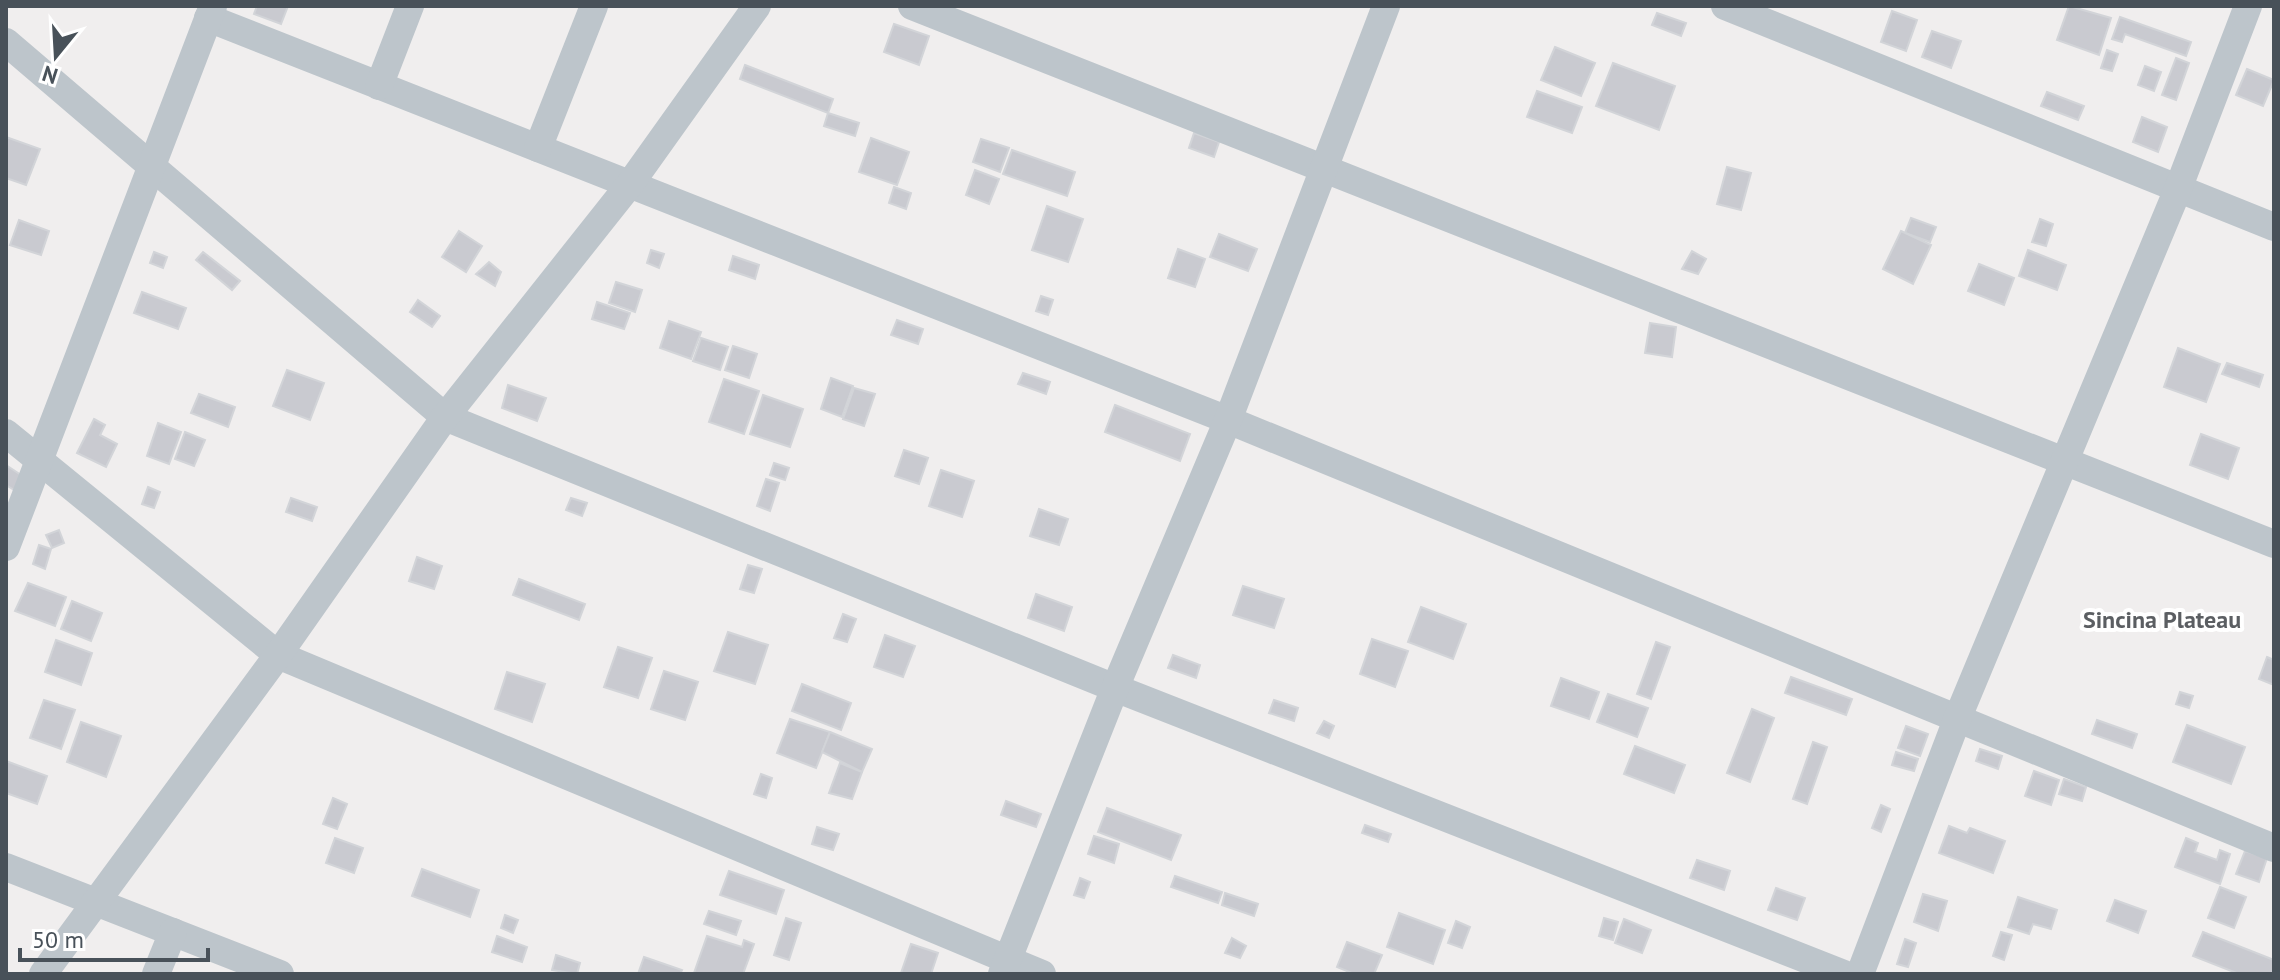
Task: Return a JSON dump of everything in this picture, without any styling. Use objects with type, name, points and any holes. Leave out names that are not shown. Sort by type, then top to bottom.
[{"type":"street","points":[[379,86],[410,6]]},
{"type":"street","points":[[538,148],[594,6]]},
{"type":"street","points":[[43,974],[278,655],[445,417],[630,184],[757,6]]},
{"type":"street","points":[[912,6],[2274,544]]},
{"type":"street","points":[[1005,967],[1115,688],[1228,420],[1386,6]]},
{"type":"street","points":[[1725,6],[2274,227]]},
{"type":"street","points":[[1860,974],[1958,717],[2178,189],[2248,6]]},
{"type":"street","points":[[6,547],[210,12],[379,86],[1228,420],[2274,848]]},
{"type":"street","points":[[6,42],[445,417],[1115,688],[1844,974]]},
{"type":"street","points":[[6,433],[278,655],[1005,967],[1042,974]]},
{"type":"street","points":[[6,867],[280,974]]},
{"type":"street","points":[[156,974],[173,932]]},
{"type":"building","points":[[257,6],[288,6],[281,24],[254,14]]},
{"type":"building","points":[[2069,6],[2111,18],[2099,55],[2057,40]]},
{"type":"building","points":[[1892,11],[1917,20],[1906,51],[1881,42]]},
{"type":"building","points":[[1657,13],[1686,23],[1681,36],[1652,25]]},
{"type":"building","points":[[2120,17],[2191,42],[2186,56],[2125,34],[2122,42],[2112,39]]},
{"type":"building","points":[[894,24],[929,36],[919,65],[884,52]]},
{"type":"building","points":[[1932,31],[1961,41],[1951,68],[1922,57]]},
{"type":"building","points":[[1555,47],[1595,63],[1581,96],[1541,80]]},
{"type":"building","points":[[2107,50],[2118,54],[2112,71],[2101,68]]},
{"type":"building","points":[[2176,58],[2189,63],[2176,100],[2162,95]]},
{"type":"building","points":[[1613,63],[1675,86],[1659,130],[1596,106]]},
{"type":"building","points":[[745,65],[833,99],[828,113],[740,79]]},
{"type":"building","points":[[2145,66],[2161,72],[2154,91],[2138,85]]},
{"type":"building","points":[[2247,69],[2274,80],[2263,106],[2236,95]]},
{"type":"building","points":[[1537,91],[1582,107],[1572,133],[1527,117]]},
{"type":"building","points":[[2047,92],[2084,106],[2078,120],[2041,106]]},
{"type":"building","points":[[828,113],[859,123],[855,136],[824,126]]},
{"type":"building","points":[[2142,117],[2167,127],[2158,152],[2133,142]]},
{"type":"building","points":[[1194,133],[1219,142],[1214,157],[1189,148]]},
{"type":"building","points":[[6,137],[40,149],[26,185],[6,178]]},
{"type":"building","points":[[871,138],[909,152],[897,185],[859,172]]},
{"type":"building","points":[[981,139],[1009,148],[1000,172],[973,162]]},
{"type":"building","points":[[1012,150],[1075,172],[1067,196],[1003,174]]},
{"type":"building","points":[[1727,167],[1751,173],[1741,210],[1717,204]]},
{"type":"building","points":[[975,170],[999,179],[989,204],[966,195]]},
{"type":"building","points":[[894,187],[911,193],[906,209],[889,203]]},
{"type":"building","points":[[1047,206],[1083,219],[1068,262],[1032,250]]},
{"type":"building","points":[[1911,218],[1936,227],[1930,242],[1905,233]]},
{"type":"building","points":[[2040,219],[2053,224],[2046,246],[2032,242]]},
{"type":"building","points":[[19,220],[49,231],[41,255],[10,245]]},
{"type":"building","points":[[459,231],[482,246],[466,272],[442,257]]},
{"type":"building","points":[[1901,231],[1931,245],[1913,284],[1883,269]]},
{"type":"building","points":[[1219,234],[1257,249],[1248,271],[1210,257]]},
{"type":"building","points":[[1178,249],[1205,259],[1195,287],[1168,278]]},
{"type":"building","points":[[651,250],[664,254],[659,268],[647,263]]},
{"type":"building","points":[[2028,250],[2066,265],[2057,290],[2019,276]]},
{"type":"building","points":[[1692,251],[1706,259],[1698,274],[1682,269]]},
{"type":"building","points":[[154,252],[167,257],[163,268],[150,263]]},
{"type":"building","points":[[203,252],[240,281],[232,290],[196,260]]},
{"type":"building","points":[[733,256],[759,265],[755,279],[729,270]]},
{"type":"building","points":[[489,262],[501,272],[495,286],[476,274]]},
{"type":"building","points":[[1979,264],[2014,278],[2004,305],[1968,291]]},
{"type":"building","points":[[616,282],[642,290],[635,312],[609,303]]},
{"type":"building","points":[[142,292],[186,308],[178,329],[134,313]]},
{"type":"building","points":[[1041,296],[1053,300],[1048,315],[1036,311]]},
{"type":"building","points":[[418,300],[440,316],[432,327],[410,312]]},
{"type":"building","points":[[597,302],[630,313],[624,329],[592,319]]},
{"type":"building","points":[[897,320],[923,329],[918,344],[891,335]]},
{"type":"building","points":[[669,321],[701,332],[691,359],[660,348]]},
{"type":"building","points":[[1650,323],[1676,327],[1672,357],[1645,353]]},
{"type":"building","points":[[701,338],[728,347],[720,370],[693,361]]},
{"type":"building","points":[[733,346],[757,354],[749,378],[725,370]]},
{"type":"building","points":[[2178,348],[2220,364],[2206,402],[2164,387]]},
{"type":"building","points":[[2227,363],[2263,375],[2259,387],[2222,374]]},
{"type":"building","points":[[287,370],[324,383],[310,420],[273,406]]},
{"type":"building","points":[[1023,373],[1050,382],[1046,394],[1018,384]]},
{"type":"building","points":[[831,378],[853,386],[842,417],[821,409]]},
{"type":"building","points":[[724,379],[759,391],[744,434],[709,422]]},
{"type":"building","points":[[508,385],[546,398],[537,421],[502,408]]},
{"type":"building","points":[[854,388],[875,394],[864,426],[843,419]]},
{"type":"building","points":[[199,394],[235,407],[228,427],[191,413]]},
{"type":"building","points":[[763,395],[803,409],[790,447],[750,434]]},
{"type":"building","points":[[1115,405],[1190,434],[1180,461],[1105,432]]},
{"type":"building","points":[[94,419],[105,425],[100,435],[117,444],[106,467],[77,453]]},
{"type":"building","points":[[158,423],[181,432],[169,464],[147,456]]},
{"type":"building","points":[[185,432],[205,440],[194,466],[175,459]]},
{"type":"building","points":[[2201,434],[2239,448],[2228,479],[2190,465]]},
{"type":"building","points":[[904,450],[928,458],[919,484],[895,476]]},
{"type":"building","points":[[774,463],[789,468],[785,480],[770,475]]},
{"type":"building","points":[[6,465],[24,477],[14,490],[6,485]]},
{"type":"building","points":[[941,470],[974,481],[962,517],[929,506]]},
{"type":"building","points":[[766,479],[779,483],[770,511],[757,506]]},
{"type":"building","points":[[148,487],[160,492],[154,508],[142,504]]},
{"type":"building","points":[[291,498],[317,507],[312,521],[286,512]]},
{"type":"building","points":[[571,498],[587,503],[582,516],[566,510]]},
{"type":"building","points":[[1039,509],[1068,519],[1059,545],[1030,536]]},
{"type":"building","points":[[59,530],[64,543],[52,548],[46,535]]},
{"type":"building","points":[[39,545],[51,549],[45,569],[33,564]]},
{"type":"building","points":[[417,557],[442,566],[434,589],[409,581]]},
{"type":"building","points":[[748,565],[762,569],[754,593],[740,589]]},
{"type":"building","points":[[519,579],[585,604],[579,620],[513,595]]},
{"type":"building","points":[[28,583],[66,597],[55,626],[15,611]]},
{"type":"building","points":[[1243,586],[1284,599],[1274,628],[1233,615]]},
{"type":"building","points":[[1036,594],[1072,607],[1064,631],[1028,618]]},
{"type":"building","points":[[72,601],[102,613],[91,641],[61,629]]},
{"type":"building","points":[[1421,607],[1466,624],[1453,659],[1408,642]]},
{"type":"building","points":[[843,614],[856,619],[847,642],[834,638]]},
{"type":"building","points":[[728,632],[768,645],[755,684],[714,671]]},
{"type":"building","points":[[885,635],[915,646],[903,677],[874,667]]},
{"type":"building","points":[[1372,639],[1408,651],[1395,687],[1360,674]]},
{"type":"building","points":[[56,640],[92,653],[81,685],[45,672]]},
{"type":"building","points":[[1656,642],[1670,647],[1651,699],[1637,694]]},
{"type":"building","points":[[618,647],[652,658],[638,698],[604,687]]},
{"type":"building","points":[[1173,655],[1200,665],[1196,678],[1168,668]]},
{"type":"building","points":[[2267,657],[2274,660],[2274,685],[2259,679]]},
{"type":"building","points":[[664,671],[698,682],[685,720],[651,709]]},
{"type":"building","points":[[507,672],[545,684],[532,722],[495,709]]},
{"type":"building","points":[[1791,677],[1852,699],[1846,715],[1785,693]]},
{"type":"building","points":[[1561,678],[1599,692],[1589,719],[1551,706]]},
{"type":"building","points":[[802,684],[851,703],[841,730],[792,711]]},
{"type":"building","points":[[2180,692],[2193,696],[2189,708],[2176,704]]},
{"type":"building","points":[[1608,694],[1648,708],[1637,737],[1597,722]]},
{"type":"building","points":[[44,700],[75,710],[61,749],[30,738]]},
{"type":"building","points":[[1274,700],[1298,708],[1294,721],[1269,713]]},
{"type":"building","points":[[1752,709],[1774,718],[1750,782],[1727,773]]},
{"type":"building","points":[[790,719],[830,732],[816,768],[777,753]]},
{"type":"building","points":[[2097,720],[2137,734],[2132,748],[2092,734]]},
{"type":"building","points":[[1324,721],[1334,726],[1329,738],[1317,733]]},
{"type":"building","points":[[81,722],[121,736],[106,777],[67,762]]},
{"type":"building","points":[[2187,725],[2245,747],[2231,784],[2173,762]]},
{"type":"building","points":[[1906,726],[1928,734],[1920,756],[1898,748]]},
{"type":"building","points":[[830,732],[872,749],[862,772],[822,752]]},
{"type":"building","points":[[1813,742],[1827,747],[1807,804],[1793,799]]},
{"type":"building","points":[[1635,746],[1685,765],[1674,793],[1624,774]]},
{"type":"building","points":[[1980,749],[2002,756],[1998,769],[1976,761]]},
{"type":"building","points":[[1896,752],[1918,759],[1914,771],[1892,765]]},
{"type":"building","points":[[6,761],[47,776],[37,804],[6,793]]},
{"type":"building","points":[[840,763],[862,772],[852,799],[829,793]]},
{"type":"building","points":[[2034,771],[2059,780],[2051,805],[2025,796]]},
{"type":"building","points":[[761,774],[772,778],[766,798],[754,794]]},
{"type":"building","points":[[2064,779],[2086,787],[2082,801],[2059,794]]},
{"type":"building","points":[[333,798],[347,804],[337,829],[323,824]]},
{"type":"building","points":[[1006,801],[1041,814],[1036,827],[1001,815]]},
{"type":"building","points":[[1881,805],[1890,809],[1881,832],[1872,828]]},
{"type":"building","points":[[1107,808],[1181,835],[1171,860],[1098,832]]},
{"type":"building","points":[[1365,825],[1391,834],[1388,842],[1362,833]]},
{"type":"building","points":[[1949,826],[1967,833],[1970,828],[2005,841],[1993,873],[1939,853]]},
{"type":"building","points":[[817,827],[839,834],[833,850],[812,844]]},
{"type":"building","points":[[1094,836],[1119,844],[1114,863],[1088,854]]},
{"type":"building","points":[[335,838],[363,848],[354,873],[326,863]]},
{"type":"building","points":[[2186,838],[2198,843],[2195,852],[2217,860],[2220,850],[2230,854],[2220,884],[2175,867]]},
{"type":"building","points":[[2245,851],[2267,858],[2259,882],[2236,874]]},
{"type":"building","points":[[1697,860],[1730,871],[1724,890],[1690,878]]},
{"type":"building","points":[[422,869],[479,890],[470,917],[412,896]]},
{"type":"building","points":[[729,871],[784,890],[776,914],[720,895]]},
{"type":"building","points":[[1175,876],[1222,892],[1218,903],[1171,887]]},
{"type":"building","points":[[1080,878],[1090,882],[1084,898],[1074,895]]},
{"type":"building","points":[[2220,887],[2246,897],[2234,928],[2208,918]]},
{"type":"building","points":[[1776,888],[1805,898],[1797,920],[1768,910]]},
{"type":"building","points":[[1225,893],[1258,904],[1254,916],[1222,905]]},
{"type":"building","points":[[1923,894],[1947,901],[1938,931],[1914,922]]},
{"type":"building","points":[[2018,897],[2057,910],[2051,929],[2033,924],[2029,934],[2008,927]]},
{"type":"building","points":[[2115,900],[2146,911],[2138,933],[2107,921]]},
{"type":"building","points":[[709,911],[741,921],[736,935],[704,924]]},
{"type":"building","points":[[1399,913],[1445,930],[1433,964],[1387,947]]},
{"type":"building","points":[[505,915],[518,920],[513,933],[501,928]]},
{"type":"building","points":[[786,918],[801,923],[789,960],[774,955]]},
{"type":"building","points":[[1604,918],[1618,922],[1613,940],[1599,936]]},
{"type":"building","points":[[1624,919],[1651,930],[1642,953],[1615,943]]},
{"type":"building","points":[[1456,921],[1470,927],[1462,948],[1448,943]]},
{"type":"building","points":[[2001,932],[2012,935],[2004,960],[1993,956]]},
{"type":"building","points":[[2203,932],[2274,960],[2274,974],[2239,974],[2193,956]]},
{"type":"building","points":[[497,936],[527,947],[522,962],[492,952]]},
{"type":"building","points":[[707,936],[742,947],[744,940],[754,944],[743,974],[694,973]]},
{"type":"building","points":[[1232,938],[1246,946],[1240,958],[1225,953]]},
{"type":"building","points":[[1905,939],[1916,943],[1908,967],[1897,964]]},
{"type":"building","points":[[1347,942],[1382,955],[1374,974],[1354,974],[1337,967]]},
{"type":"building","points":[[911,944],[938,953],[931,974],[901,973]]},
{"type":"building","points":[[556,955],[580,963],[577,974],[552,970]]},
{"type":"building","points":[[644,957],[682,970],[680,974],[638,974]]},
{"type":"district","name":"Sincina Plateau","points":[[2162,619]]}]
